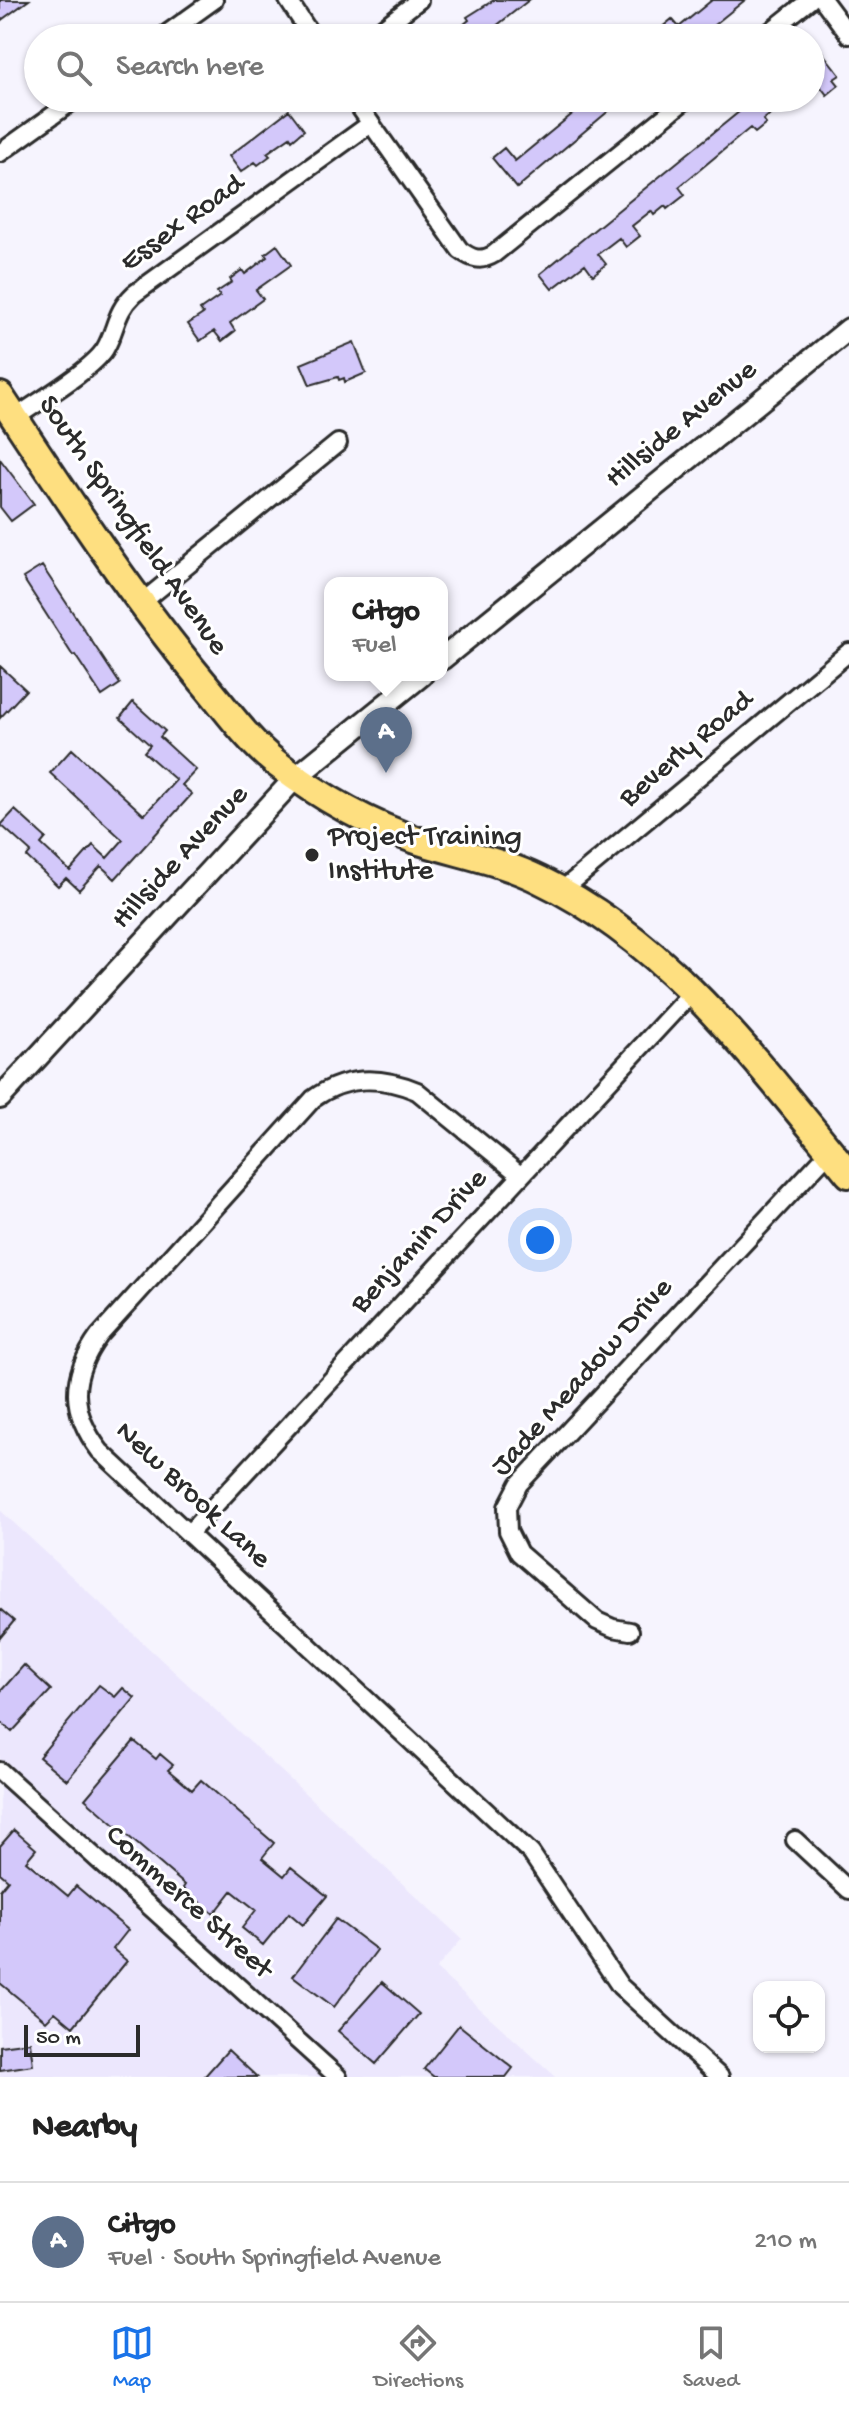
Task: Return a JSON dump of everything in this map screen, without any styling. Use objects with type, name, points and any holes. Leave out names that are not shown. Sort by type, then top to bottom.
[{"type":"main road","name":"South Springfield Avenue","points":[[0,396],[140,604],[264,752],[328,798],[373,823],[420,841],[481,857],[538,879],[626,934],[670,969],[715,1013],[849,1174]]},
{"type":"street","points":[[181,24],[214,0]]},
{"type":"street","points":[[288,0],[304,24]]},
{"type":"street","points":[[388,24],[419,0]]},
{"type":"street","points":[[780,24],[810,0]]},
{"type":"street","points":[[823,0],[849,35]]},
{"type":"street","points":[[0,153],[57,112]]},
{"type":"street","points":[[362,112],[460,250],[476,259],[486,259],[494,254],[671,112]]},
{"type":"street","name":"Essex Road","points":[[15,418],[93,362],[105,349],[122,305],[134,294],[370,124]]},
{"type":"street","name":"Hillside Avenue","points":[[448,654],[849,329]]},
{"type":"street","points":[[140,604],[338,443]]},
{"type":"street","name":"Beverly Road","points":[[561,891],[849,652]]},
{"type":"street","name":"Hillside Avenue","points":[[0,1098],[296,777],[415,681]]},
{"type":"street","name":"Benjamin Drive","points":[[190,1532],[693,991]]},
{"type":"street","name":"New Brook Lane","points":[[520,1175],[417,1091],[378,1079],[337,1084],[313,1099],[99,1336],[87,1352],[80,1370],[77,1405],[88,1436],[100,1451],[531,1853],[620,1986],[720,2077]]},
{"type":"street","name":"Jade Meadow Drive","points":[[630,1631],[597,1621],[519,1553],[508,1531],[507,1507],[519,1484],[830,1151]]},
{"type":"street","name":"Commerce Street","points":[[0,1771],[338,2077]]},
{"type":"street","points":[[795,1840],[849,1890]]},
{"type":"shaded area","points":[[0,1510],[462,1939],[436,1969],[556,2077],[0,2077]]},
{"type":"building","points":[[0,0],[29,0],[0,21]]},
{"type":"building","points":[[494,0],[529,0],[499,24],[464,24],[469,20],[467,17]]},
{"type":"building","points":[[712,0],[745,0],[715,24],[683,24]]},
{"type":"building","points":[[825,56],[840,75],[834,79],[839,85],[827,95]]},
{"type":"building","points":[[286,112],[290,112],[304,130],[267,153],[270,156],[258,165],[255,162],[241,172],[229,156]]},
{"type":"building","points":[[575,112],[607,112],[517,188],[492,158],[504,148],[515,161]]},
{"type":"building","points":[[739,112],[773,112],[763,120],[766,124],[755,133],[750,128],[679,187],[685,195],[667,209],[665,206],[654,215],[651,211],[632,226],[640,236],[626,247],[619,238],[598,254],[606,264],[593,275],[585,264],[552,289],[540,274]]},
{"type":"building","points":[[277,245],[291,265],[256,290],[263,299],[230,323],[235,331],[222,341],[214,331],[200,341],[188,324],[203,314],[200,310],[220,296],[217,292],[232,282],[230,279],[242,270],[245,274]]},
{"type":"building","points":[[354,342],[366,373],[345,382],[344,378],[339,380],[338,377],[310,385],[301,364]]},
{"type":"building","points":[[0,459],[34,504],[11,521],[0,507]]},
{"type":"building","points":[[42,566],[120,684],[102,696],[23,578]]},
{"type":"building","points":[[0,666],[26,690],[0,718]]},
{"type":"building","points":[[133,702],[165,731],[160,737],[196,770],[182,785],[192,794],[115,879],[101,866],[79,890],[66,878],[58,886],[27,857],[31,852],[1,825],[15,810],[46,838],[41,844],[70,871],[93,845],[107,858],[123,840],[50,773],[72,749],[144,815],[176,780],[144,752],[150,745],[120,718]]},
{"type":"building","points":[[0,1609],[14,1621],[0,1638]]},
{"type":"building","points":[[24,1665],[51,1690],[12,1732],[0,1721],[0,1692]]},
{"type":"building","points":[[99,1685],[115,1697],[123,1688],[135,1698],[67,1780],[39,1757]]},
{"type":"building","points":[[134,1741],[156,1759],[160,1754],[173,1765],[168,1770],[192,1790],[201,1780],[274,1843],[262,1858],[284,1876],[291,1867],[327,1896],[303,1925],[289,1913],[263,1945],[242,1928],[256,1910],[232,1891],[214,1914],[85,1799]]},
{"type":"building","points":[[14,1830],[36,1849],[26,1861],[68,1896],[76,1886],[128,1930],[113,1949],[127,1961],[73,2027],[55,2012],[46,2021],[0,1983],[0,1890],[8,1880],[0,1873],[0,1846]]},
{"type":"building","points":[[336,1919],[377,1950],[334,2007],[293,1976]]},
{"type":"building","points":[[382,1982],[419,2014],[376,2064],[338,2031]]},
{"type":"building","points":[[459,2025],[513,2068],[506,2077],[434,2077],[424,2069]]},
{"type":"building","points":[[30,2042],[33,2065],[0,2070],[0,2046]]},
{"type":"building","points":[[228,2050],[257,2077],[204,2077]]},
{"type":"place","name":"Citgo","points":[[386,773]]},
{"type":"place","name":"Project Training Institute","points":[[312,855]]}]
